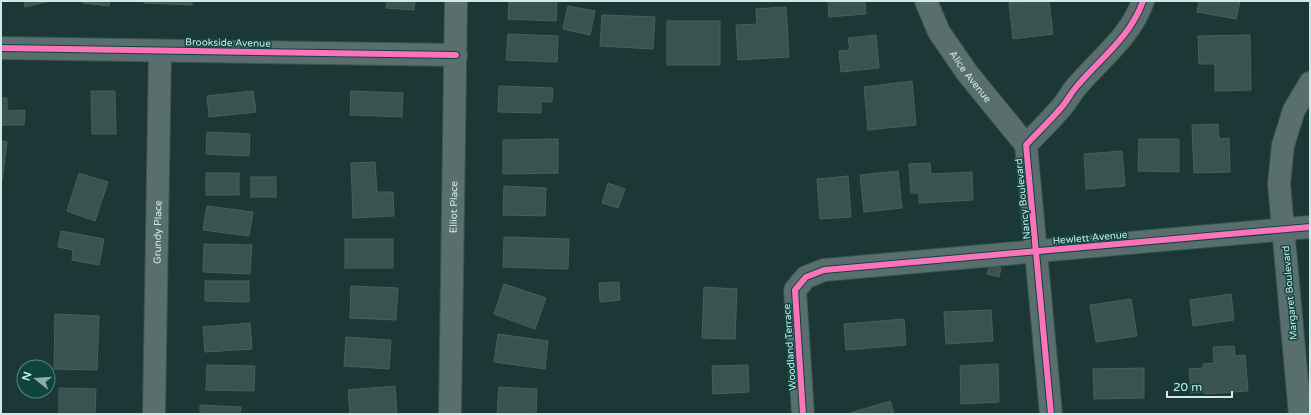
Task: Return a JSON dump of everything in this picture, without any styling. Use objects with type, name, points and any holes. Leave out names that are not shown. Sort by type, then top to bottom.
[{"type":"street","name":"Elliot Place","points":[[450,414],[456,1]]},
{"type":"street","name":"Alice Avenue","points":[[926,1],[939,32],[968,74],[1026,145]]},
{"type":"street","name":"Nancy Boulevard","points":[[1051,414],[1026,145],[1061,109],[1077,85],[1117,45],[1131,26],[1143,1]]},
{"type":"street","name":"Brookside Avenue","points":[[1,48],[456,55]]},
{"type":"street","name":"Grundy Place","points":[[154,414],[160,51]]},
{"type":"street","name":"Margaret Boulevard","points":[[1300,414],[1283,230],[1280,169],[1283,145],[1294,110],[1310,83]]},
{"type":"street","name":"Hewlett Avenue","points":[[824,270],[1310,227]]},
{"type":"street","name":"Woodland Terrace","points":[[803,414],[795,290],[806,277],[824,270]]},
{"type":"building","points":[[24,1],[50,1],[25,7]]},
{"type":"building","points":[[83,1],[110,1],[109,6],[83,3]]},
{"type":"building","points":[[144,1],[192,1],[192,5],[144,3]]},
{"type":"building","points":[[387,1],[415,1],[414,10],[386,8]]},
{"type":"building","points":[[509,1],[557,1],[556,21],[508,19]]},
{"type":"building","points":[[828,1],[865,1],[866,14],[829,17]]},
{"type":"building","points":[[1023,1],[1049,1],[1053,34],[1013,39],[1009,3]]},
{"type":"building","points":[[1199,1],[1240,1],[1236,19],[1197,12]]},
{"type":"building","points":[[568,6],[595,11],[590,35],[563,29]]},
{"type":"building","points":[[786,7],[789,57],[738,60],[736,25],[757,24],[756,9]]},
{"type":"building","points":[[602,15],[655,17],[653,49],[600,46]]},
{"type":"building","points":[[667,21],[720,21],[720,65],[667,65]]},
{"type":"building","points":[[508,34],[558,36],[557,62],[506,60]]},
{"type":"building","points":[[876,35],[879,68],[841,72],[839,51],[850,50],[848,38]]},
{"type":"building","points":[[1250,35],[1251,90],[1215,91],[1215,64],[1199,64],[1198,36]]},
{"type":"building","points":[[912,81],[916,125],[868,130],[864,87]]},
{"type":"building","points":[[499,86],[553,88],[552,102],[541,102],[541,113],[498,112]]},
{"type":"building","points":[[91,91],[115,91],[116,134],[92,134]]},
{"type":"building","points":[[253,91],[256,112],[209,117],[207,96]]},
{"type":"building","points":[[351,91],[403,93],[402,117],[350,115]]},
{"type":"building","points":[[1,98],[7,98],[7,111],[25,110],[24,125],[1,125]]},
{"type":"building","points":[[1218,124],[1219,139],[1229,138],[1230,172],[1194,173],[1192,125]]},
{"type":"building","points":[[207,132],[250,134],[249,156],[206,154]]},
{"type":"building","points":[[558,139],[558,173],[503,174],[503,140]]},
{"type":"building","points":[[1139,139],[1179,139],[1179,172],[1138,171]]},
{"type":"building","points":[[1,141],[7,142],[2,181],[1,181]]},
{"type":"building","points":[[1122,151],[1125,186],[1086,189],[1084,154]]},
{"type":"building","points":[[375,162],[377,192],[393,192],[394,216],[353,218],[351,163]]},
{"type":"building","points":[[930,163],[931,174],[972,172],[973,200],[919,203],[919,193],[911,193],[909,164]]},
{"type":"building","points":[[898,171],[902,208],[864,212],[860,175]]},
{"type":"building","points":[[79,173],[108,182],[95,221],[67,211]]},
{"type":"building","points":[[206,173],[239,173],[239,195],[206,195]]},
{"type":"building","points":[[848,176],[851,217],[820,219],[817,179]]},
{"type":"building","points":[[251,177],[276,177],[276,197],[251,197]]},
{"type":"building","points":[[608,183],[625,189],[618,208],[602,203]]},
{"type":"building","points":[[504,186],[546,188],[545,216],[503,215]]},
{"type":"building","points":[[207,206],[253,212],[249,236],[203,230]]},
{"type":"building","points":[[61,231],[104,239],[99,265],[72,260],[73,250],[58,247]]},
{"type":"building","points":[[504,237],[569,239],[568,269],[503,267]]},
{"type":"building","points":[[345,239],[393,239],[393,268],[345,268]]},
{"type":"building","points":[[204,244],[252,245],[250,274],[203,272]]},
{"type":"building","points":[[990,265],[1001,268],[999,277],[987,274]]},
{"type":"building","points":[[205,281],[249,281],[249,302],[205,301]]},
{"type":"building","points":[[619,282],[620,300],[600,302],[599,283]]},
{"type":"building","points":[[504,284],[546,298],[535,329],[494,314]]},
{"type":"building","points":[[351,286],[398,288],[396,320],[350,318]]},
{"type":"building","points":[[704,287],[737,289],[735,339],[702,338]]},
{"type":"building","points":[[1231,294],[1234,320],[1193,326],[1190,300]]},
{"type":"building","points":[[1131,299],[1137,336],[1096,342],[1090,305]]},
{"type":"building","points":[[991,310],[993,341],[946,344],[944,312]]},
{"type":"building","points":[[55,314],[99,316],[97,370],[56,369],[56,359],[54,359]]},
{"type":"building","points":[[904,319],[906,345],[846,350],[844,324]]},
{"type":"building","points":[[250,323],[252,349],[205,352],[203,327]]},
{"type":"building","points":[[498,334],[548,341],[545,369],[494,362]]},
{"type":"building","points":[[346,337],[391,340],[389,369],[344,366]]},
{"type":"building","points":[[1234,346],[1235,356],[1245,355],[1248,391],[1205,394],[1205,392],[1191,393],[1189,369],[1203,368],[1203,364],[1214,363],[1213,347]]},
{"type":"building","points":[[998,364],[999,402],[961,404],[960,366]]},
{"type":"building","points":[[207,365],[255,366],[254,391],[206,390]]},
{"type":"building","points":[[748,365],[749,392],[713,394],[712,366]]},
{"type":"building","points":[[1144,368],[1144,398],[1094,399],[1093,369]]},
{"type":"building","points":[[395,386],[397,414],[350,414],[348,390]]},
{"type":"building","points":[[499,387],[537,389],[536,414],[497,414]]},
{"type":"building","points":[[59,388],[96,389],[95,414],[59,414]]},
{"type":"building","points":[[890,401],[894,414],[847,414]]},
{"type":"building","points":[[200,405],[241,407],[240,414],[200,414]]},
{"type":"cycle path","points":[[1051,414],[1026,145],[1056,114],[1087,75],[1115,46],[1138,14],[1143,1]]},
{"type":"cycle path","points":[[1,48],[456,55]]},
{"type":"cycle path","points":[[803,414],[795,290],[806,277],[824,270],[1310,227]]}]
